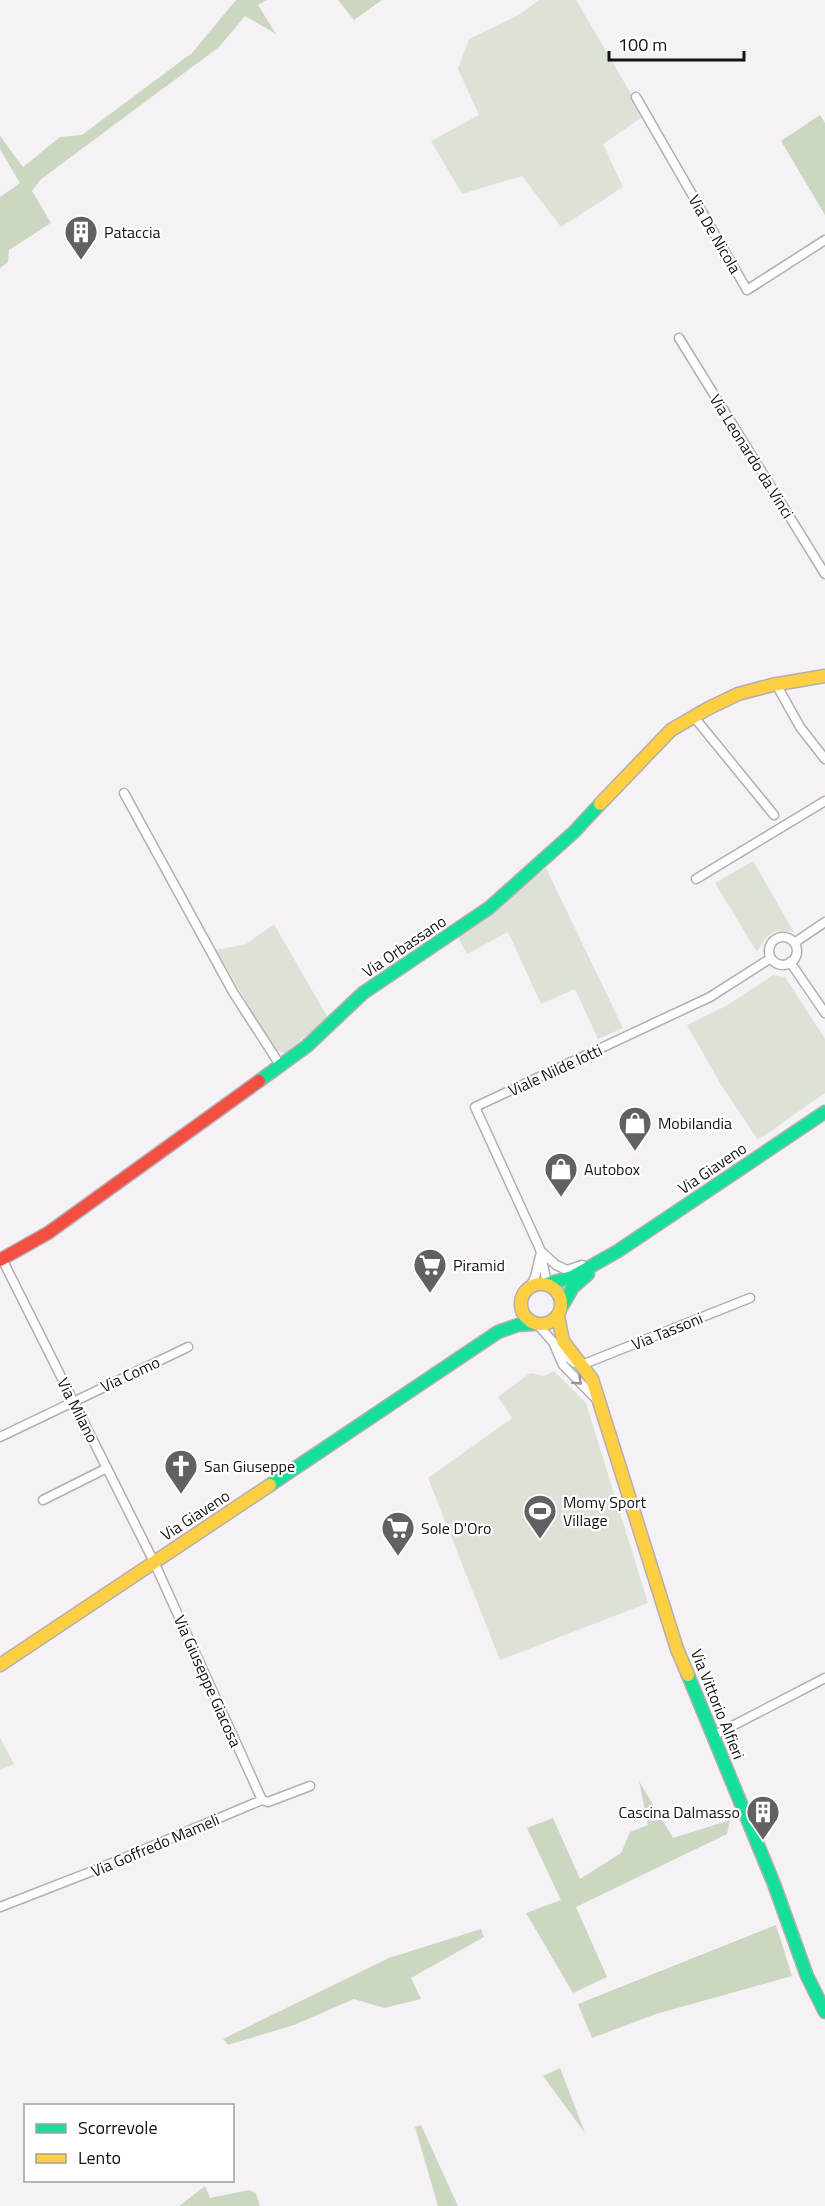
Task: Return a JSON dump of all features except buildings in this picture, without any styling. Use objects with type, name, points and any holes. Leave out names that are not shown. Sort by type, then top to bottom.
[{"type":"street","name":"Via De Nicola","points":[[636,97],[747,290],[825,240]]},
{"type":"street","name":"Via Leonardo da Vinci","points":[[679,338],[825,574]]},
{"type":"street","name":"Via Orbassano","points":[[1,1259],[48,1233],[307,1046],[363,993],[489,908],[574,832],[671,730],[738,694],[776,684],[825,676]]},
{"type":"street","points":[[776,684],[800,727],[825,759]]},
{"type":"street","points":[[694,717],[774,815]]},
{"type":"street","points":[[124,793],[233,992],[280,1065]]},
{"type":"street","points":[[696,879],[825,801]]},
{"type":"street","name":"Viale Nilde Iotti","points":[[540,1249],[475,1107],[710,998],[771,958],[770,948],[776,939],[788,938],[794,943],[825,922]]},
{"type":"street","points":[[771,958],[781,964],[790,962],[796,953],[794,943]]},
{"type":"street","points":[[790,962],[825,1013]]},
{"type":"street","name":"Via Giaveno","points":[[0,1665],[498,1332],[518,1325],[549,1323],[560,1311],[573,1287],[617,1252],[825,1112]]},
{"type":"street","points":[[540,1249],[547,1284],[558,1293],[560,1311]]},
{"type":"street","points":[[530,1287],[538,1267],[540,1249]]},
{"type":"street","name":"Via Giaveno","points":[[540,1249],[556,1265],[567,1270],[617,1252]]},
{"type":"street","name":"Via Giaveno","points":[[498,1332],[511,1317],[522,1295],[530,1287],[572,1277],[617,1252]]},
{"type":"street","name":"Via Milano","points":[[1,1259],[154,1562]]},
{"type":"street","name":"Via Tassoni","points":[[584,1364],[750,1298]]},
{"type":"street","points":[[521,1301],[525,1317],[536,1324]]},
{"type":"street","name":"Via Vittorio Alfieri","points":[[560,1311],[566,1345],[584,1364],[592,1379],[677,1648],[777,1892],[807,1976],[825,2012]]},
{"type":"street","name":"Via Vittorio Alfieri","points":[[536,1324],[547,1334],[563,1365],[598,1401]]},
{"type":"street","name":"Via Como","points":[[0,1437],[188,1347]]},
{"type":"street","name":"Via Vittorio Alfieri","points":[[556,1349],[574,1363],[584,1364]]},
{"type":"street","points":[[44,1500],[107,1468]]},
{"type":"street","name":"Via Giuseppe Giacosa","points":[[154,1562],[262,1800]]},
{"type":"street","points":[[713,1736],[825,1678]]},
{"type":"street","name":"Via Goffredo Mameli","points":[[0,1907],[262,1800],[268,1802],[310,1786]]},
{"type":"shaded area","points":[[539,0],[576,0],[644,116],[603,144],[623,187],[561,227],[522,176],[462,194],[431,141],[479,115],[458,69],[469,39],[519,15]]},
{"type":"shaded area","points":[[753,861],[794,932],[780,930],[771,933],[757,952],[715,883]]},
{"type":"shaded area","points":[[546,868],[623,1028],[598,1039],[575,989],[541,1004],[508,932],[467,954],[457,936]]},
{"type":"shaded area","points":[[274,924],[328,1018],[285,1053],[274,1050],[216,950],[246,944]]},
{"type":"shaded area","points":[[773,975],[785,977],[825,1039],[825,1093],[758,1140],[720,1083],[687,1025],[726,1006]]},
{"type":"shaded area","name":"Momy Sport Village","points":[[554,1371],[586,1403],[648,1603],[500,1660],[428,1478],[512,1418],[498,1397],[530,1373],[544,1376]]},
{"type":"shaded area","points":[[0,1737],[14,1764],[0,1770]]},
{"type":"green space","points":[[236,0],[267,0],[258,5],[276,34],[245,16],[219,47],[40,180],[32,191],[51,223],[9,250],[8,262],[0,268],[0,197],[20,183],[0,149],[0,136],[23,167],[60,137],[82,135],[192,53]]},
{"type":"green space","points":[[338,0],[382,0],[354,20]]},
{"type":"green space","points":[[820,115],[825,123],[825,215],[781,141]]},
{"type":"green space","points":[[639,1781],[673,1838],[730,1820],[727,1834],[576,1907],[607,1977],[573,1993],[526,1913],[561,1900],[527,1828],[553,1818],[580,1879],[621,1853],[630,1832],[648,1825]]},
{"type":"green space","points":[[776,1925],[792,1976],[656,2014],[592,2038],[578,2004]]},
{"type":"green space","points":[[481,1929],[484,1937],[411,1978],[421,1999],[384,2008],[354,1999],[294,2025],[228,2045],[223,2039],[389,1958]]},
{"type":"green space","points":[[560,2068],[585,2133],[543,2076]]},
{"type":"green space","points":[[421,2125],[458,2206],[438,2206],[415,2127]]},
{"type":"green space","points":[[205,2186],[210,2198],[249,2190],[256,2193],[260,2206],[179,2206]]},
{"type":"traffic: fast","points":[[259,1081],[307,1046],[363,993],[489,908],[574,832],[600,804]]},
{"type":"traffic: fast","points":[[547,1284],[572,1277],[618,1251],[825,1112]]},
{"type":"traffic: fast","points":[[562,1306],[573,1287],[588,1274]]},
{"type":"traffic: fast","points":[[270,1485],[498,1332],[518,1325],[534,1324]]},
{"type":"traffic: fast","points":[[688,1675],[774,1884],[807,1976],[825,2012]]},
{"type":"traffic: slow","points":[[600,804],[671,730],[707,709],[738,694],[772,685],[825,676]]},
{"type":"traffic: slow","points":[[541,1284],[549,1285],[555,1290],[560,1296],[561,1304],[560,1312],[555,1318],[549,1323],[541,1324],[533,1323],[527,1318],[522,1312],[521,1304],[522,1296],[527,1290],[533,1285],[541,1284]]},
{"type":"traffic: slow","points":[[558,1316],[563,1341],[592,1379],[677,1649],[688,1675]]},
{"type":"traffic: slow","points":[[0,1665],[270,1485]]},
{"type":"traffic: jam","points":[[0,1260],[48,1233],[259,1081]]},
{"type":"place","name":"Pataccia","points":[[81,261]]},
{"type":"place","name":"Mobilandia","points":[[635,1152]]},
{"type":"place","name":"Autobox","points":[[561,1198]]},
{"type":"place","name":"Piramid","points":[[430,1294]]},
{"type":"place","name":"San Giuseppe","points":[[181,1495]]},
{"type":"place","name":"Momy Sport Village","points":[[540,1540]]},
{"type":"place","name":"Sole D'Oro","points":[[398,1557]]},
{"type":"place","name":"Cascina Dalmasso","points":[[763,1841]]}]
